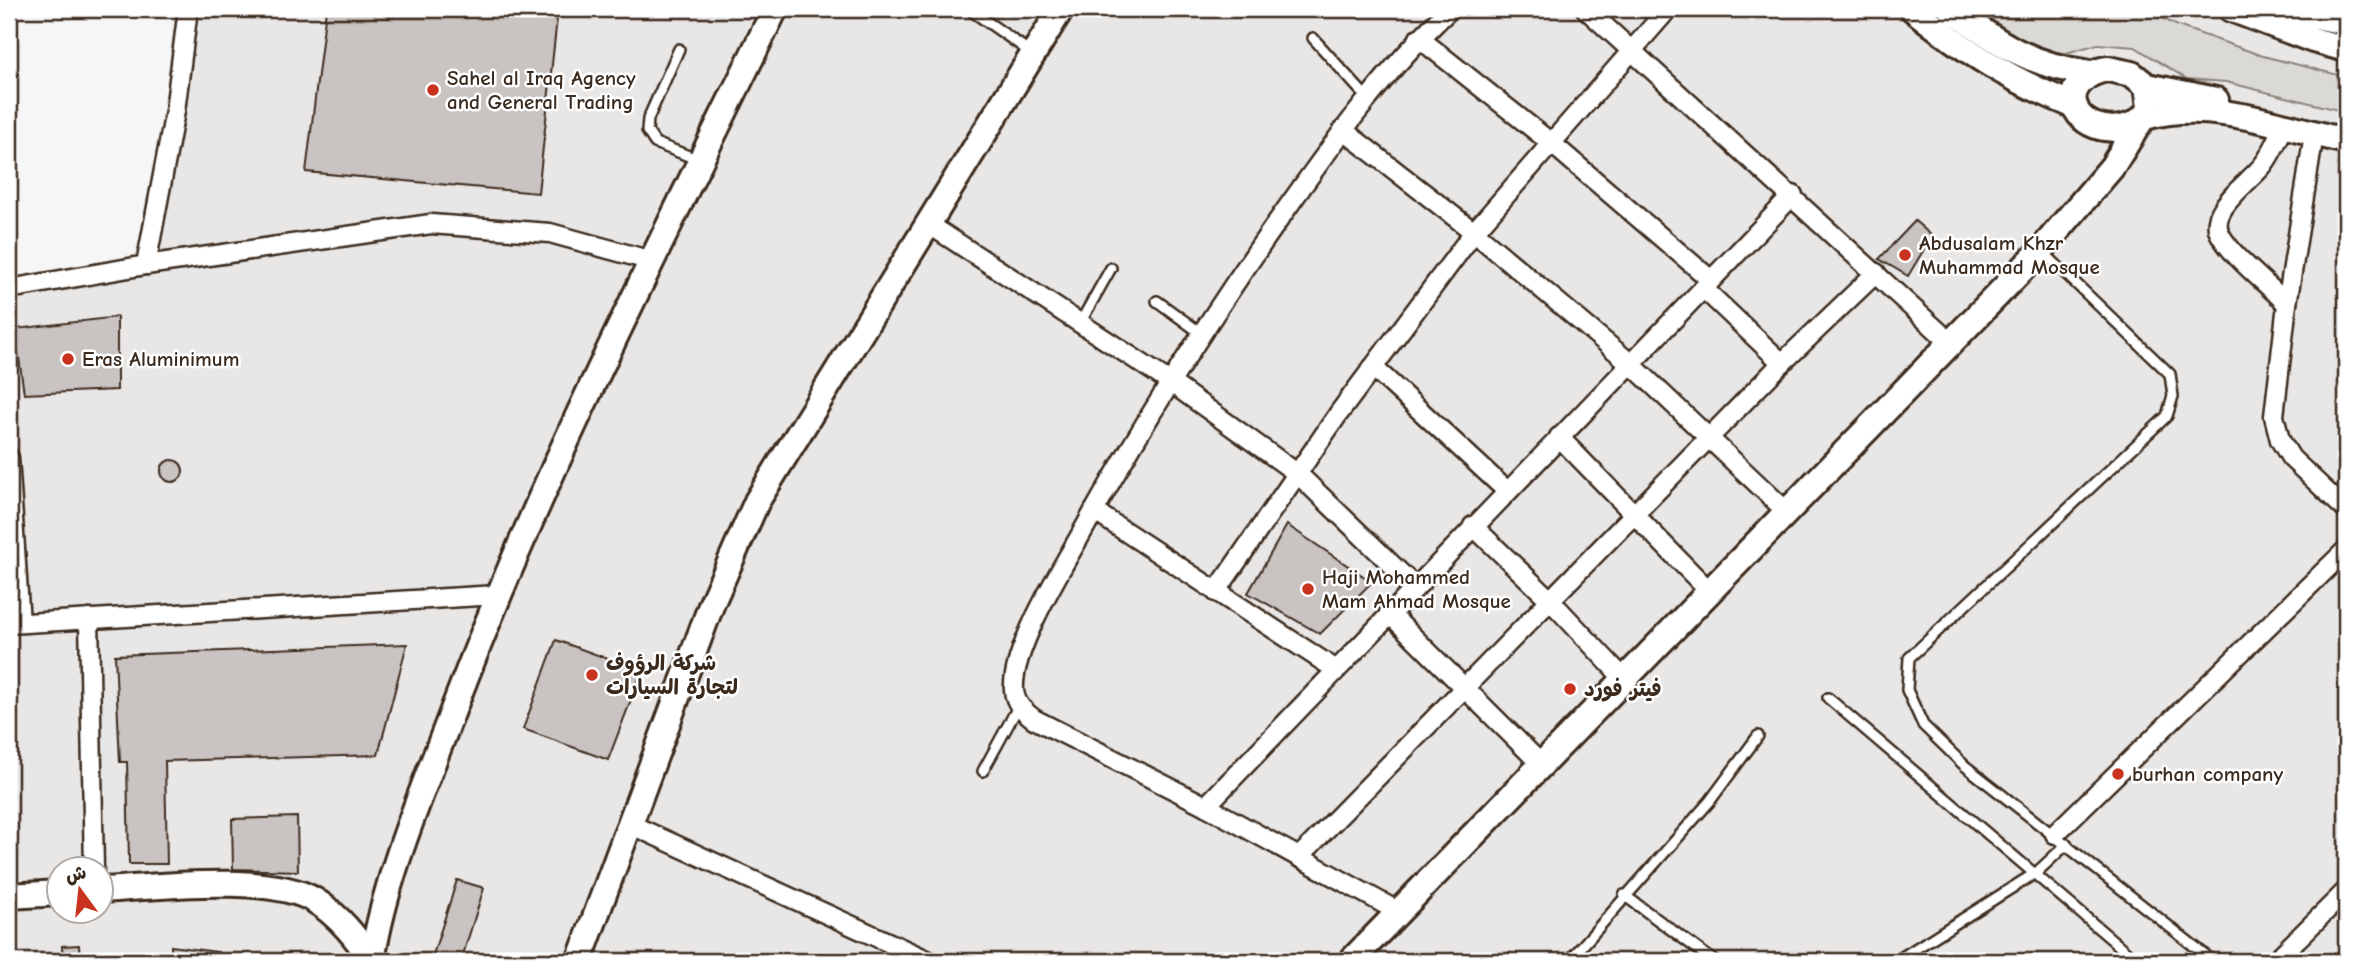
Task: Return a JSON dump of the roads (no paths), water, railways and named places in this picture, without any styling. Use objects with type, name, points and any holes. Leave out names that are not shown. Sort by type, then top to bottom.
[{"type":"highway","points":[[2302,9],[2346,16]]},
{"type":"highway","points":[[2331,9],[2346,16]]},
{"type":"street","points":[[146,265],[175,111],[188,9]]},
{"type":"street","points":[[372,961],[407,834],[497,595],[565,439],[775,9]]},
{"type":"street","points":[[579,961],[639,828],[764,504],[808,440],[1032,63],[1061,9]]},
{"type":"street","points":[[1032,63],[1075,9]]},
{"type":"street","points":[[1399,912],[1206,806],[1034,719],[1019,705],[1014,691],[1014,678],[1057,576],[1170,382],[1343,130],[1419,38],[1450,9]]},
{"type":"street","points":[[1586,9],[1633,49],[1665,83],[1793,195],[1952,344]]},
{"type":"street","points":[[1216,592],[1373,368],[1474,233],[1550,142],[1668,9]]},
{"type":"street","points":[[1913,9],[1961,49],[1984,63],[2075,106],[2084,118],[2094,124],[2117,129],[2144,118],[2191,110],[2346,141]]},
{"type":"street","points":[[1951,9],[2018,54],[2051,66],[2090,74]]},
{"type":"street","points":[[2231,9],[2313,40],[2346,49]]},
{"type":"street","points":[[1419,38],[1550,142],[1707,284],[1782,363]]},
{"type":"street","points":[[1351,961],[2041,250],[2126,149],[2151,100],[2143,81],[2121,71],[2096,70],[2078,84],[2075,106]]},
{"type":"street","points":[[2147,86],[2346,129]]},
{"type":"street","points":[[2094,124],[2105,153],[2098,185]]},
{"type":"street","points":[[2284,127],[2264,164],[2225,206],[2217,220],[2219,233],[2235,253],[2287,304]]},
{"type":"street","points":[[1343,130],[1474,233],[1630,363],[1788,513]]},
{"type":"street","points":[[2314,134],[2287,304],[2274,416],[2280,440],[2291,458],[2346,510]]},
{"type":"street","points":[[1206,806],[1793,195]]},
{"type":"street","points":[[9,289],[146,265],[431,224],[550,233],[652,261]]},
{"type":"street","points":[[935,228],[1170,382],[1298,474],[1415,587]]},
{"type":"street","points":[[1299,857],[1782,363],[1876,273]]},
{"type":"street","points":[[1373,368],[1507,491]]},
{"type":"street","points":[[1559,437],[1710,592]]},
{"type":"street","points":[[9,458],[15,624],[497,595]]},
{"type":"street","points":[[1094,510],[1335,669]]},
{"type":"street","points":[[1473,526],[1550,600],[1625,680]]},
{"type":"street","points":[[2061,839],[2346,551]]},
{"type":"street","points":[[1389,613],[1542,765]]},
{"type":"street","points":[[89,619],[94,855]]},
{"type":"street","points":[[596,961],[639,828]]},
{"type":"street","points":[[639,828],[929,961]]},
{"type":"street","points":[[116,889],[209,884],[298,893],[314,900],[348,927],[372,961]]},
{"type":"street","points":[[2275,961],[2346,891]]},
{"type":"street","points":[[9,895],[46,894]]},
{"type":"lane","points":[[968,9],[1032,63]]},
{"type":"lane","points":[[1313,38],[1368,99]]},
{"type":"lane","points":[[679,49],[648,119],[647,131],[655,143],[701,161]]},
{"type":"lane","points":[[2041,250],[2170,374],[2173,396],[2167,416],[1909,658],[1907,690],[1923,725],[1964,765],[2213,961]]},
{"type":"lane","points":[[1080,323],[1111,268]]},
{"type":"lane","points":[[1157,301],[1202,334]]},
{"type":"lane","points":[[1829,698],[2037,872],[2137,961]]},
{"type":"lane","points":[[983,771],[1019,705]]},
{"type":"lane","points":[[1569,961],[1710,801],[1758,736]]},
{"type":"lane","points":[[1896,961],[2037,872],[2061,839]]},
{"type":"lane","points":[[1625,895],[1714,961]]},
{"type":"place","name":"Sahel al Iraq Agency and General Trading","points":[[433,90]]},
{"type":"place","name":"Abdusalam Khzr Muhammad Mosque","points":[[1905,255]]},
{"type":"place","name":"Eras Aluminimum","points":[[68,359]]},
{"type":"place","name":"Haji Mohammed Mam Ahmad Mosque","points":[[1308,589]]},
{"type":"place","name":"شركة الرؤوف لتجارة السيارات","points":[[592,675]]},
{"type":"place","name":"فيتر فورد","points":[[1570,689]]},
{"type":"place","name":"burhan company","points":[[2118,774]]}]
